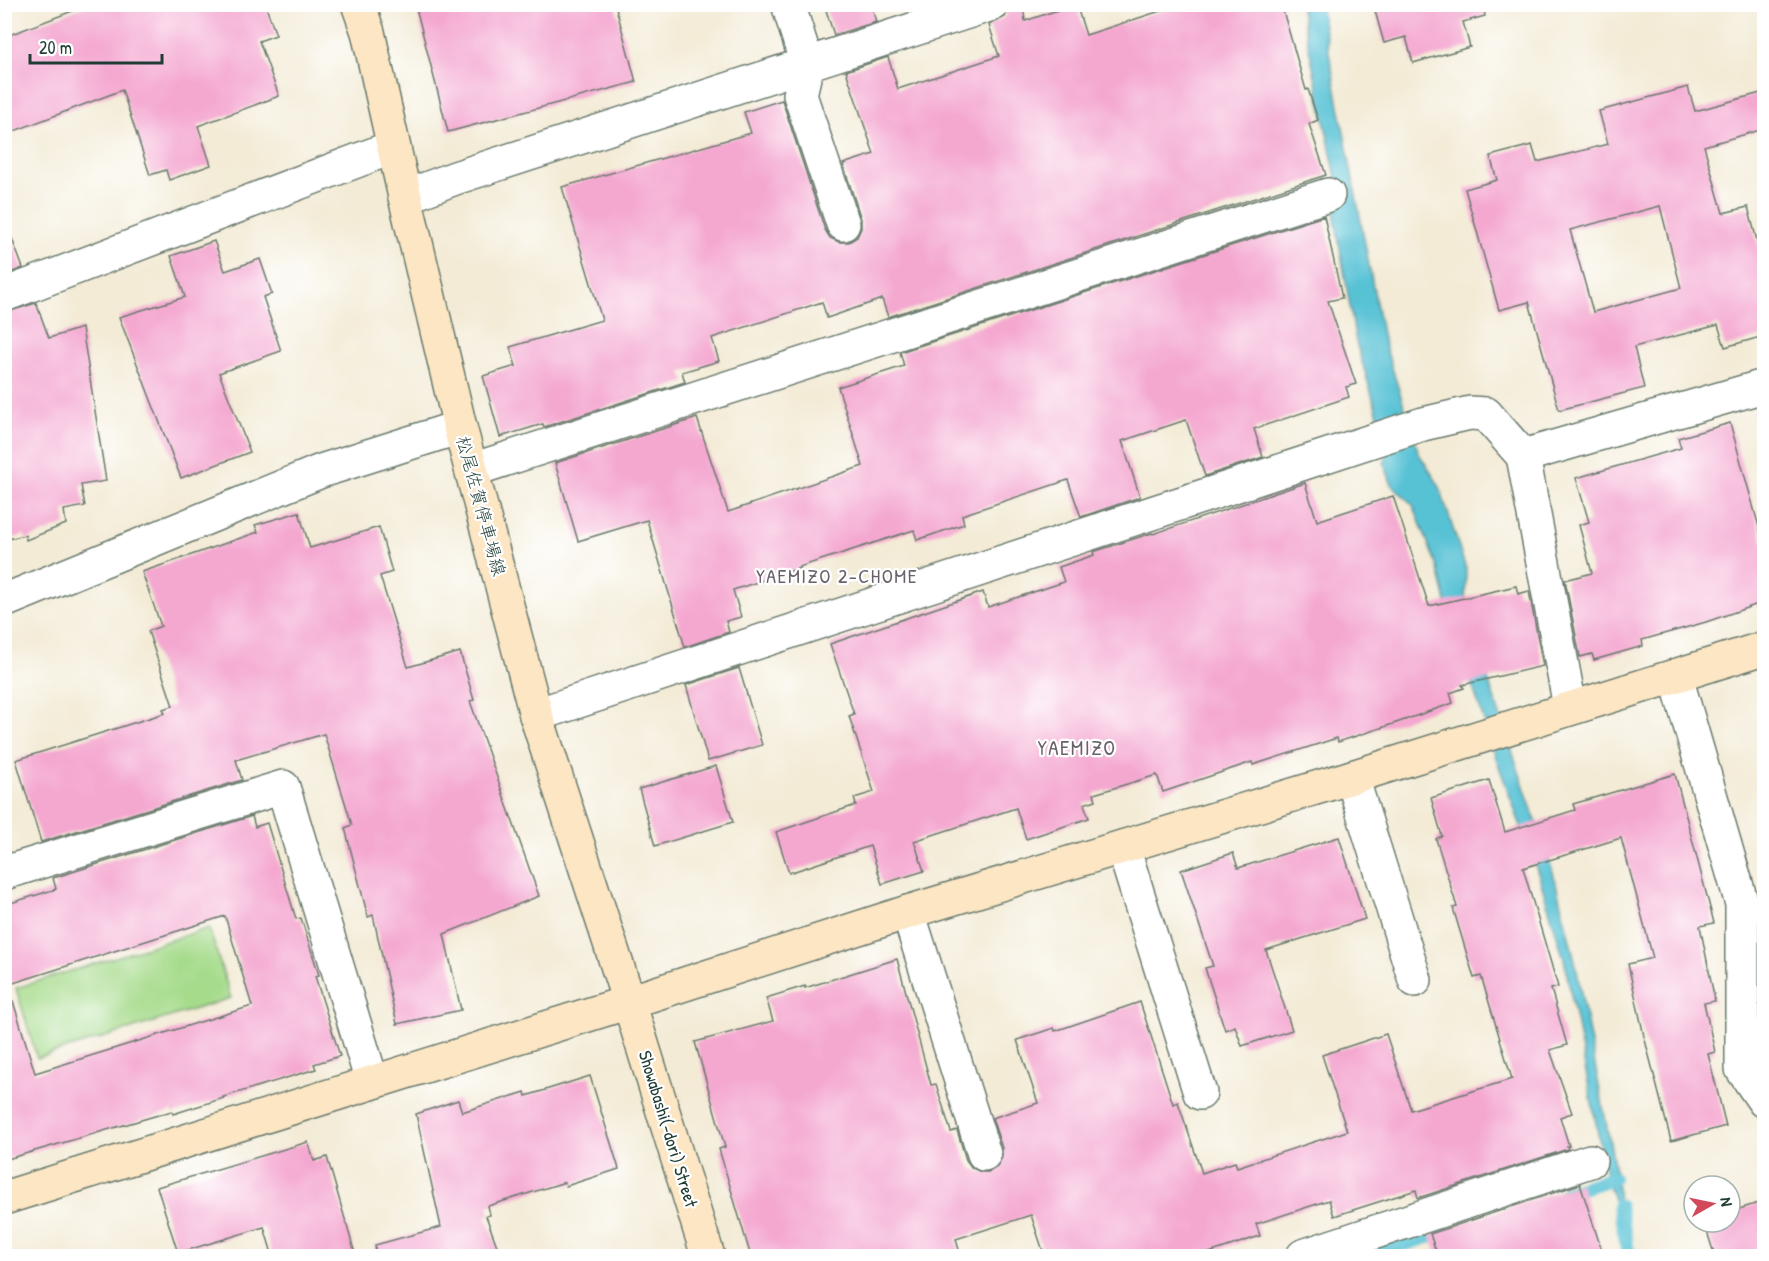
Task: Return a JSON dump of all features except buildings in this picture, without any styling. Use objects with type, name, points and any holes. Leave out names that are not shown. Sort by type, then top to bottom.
[{"type":"street","name":"松尾佐賀停車場線","points":[[358,4],[368,32],[460,427],[536,715],[629,1002]]},
{"type":"street","points":[[788,4],[807,64],[800,95],[843,224]]},
{"type":"street","points":[[405,198],[455,178],[992,4]]},
{"type":"street","points":[[4,295],[393,147]]},
{"type":"street","points":[[472,470],[1328,195]]},
{"type":"street","points":[[1523,456],[1764,386]]},
{"type":"street","points":[[536,715],[1366,442],[1423,424],[1470,413],[1486,414],[1523,456],[1570,707]]},
{"type":"street","points":[[4,601],[321,471],[460,427]]},
{"type":"street","points":[[4,1198],[908,912],[1352,777],[1764,648]]},
{"type":"street","points":[[1676,677],[1742,904],[1742,1069],[1764,1101]]},
{"type":"street","points":[[1352,777],[1415,980]]},
{"type":"street","points":[[4,873],[283,787],[372,1082]]},
{"type":"street","points":[[1123,847],[1200,1093]]},
{"type":"street","points":[[908,912],[984,1154]]},
{"type":"street","name":"Showabashi(-dori) Street","points":[[629,1002],[708,1257]]},
{"type":"street","points":[[1303,1257],[1590,1161]]},
{"type":"green space","points":[[209,928],[231,998],[37,1058],[16,988]]},
{"type":"water","points":[[1300,5],[1320,5],[1383,339],[1419,454],[1439,485],[1466,569],[1465,612],[1553,872],[1575,961],[1613,1158],[1622,1222],[1607,1180],[1564,959],[1539,876],[1497,761],[1448,610],[1438,569],[1413,505],[1392,485],[1384,463],[1389,452],[1356,342],[1335,219],[1336,177]]},
{"type":"waterway","points":[[1566,1193],[1613,1178]]},
{"type":"waterway","points":[[1619,1206],[1629,1256]]},
{"type":"waterway","points":[[1367,1256],[1447,1231]]},
{"type":"district","name":"YAEMIZO 2-CHOME","points":[[837,576]]},
{"type":"district","name":"YAEMIZO","points":[[1077,748]]}]
